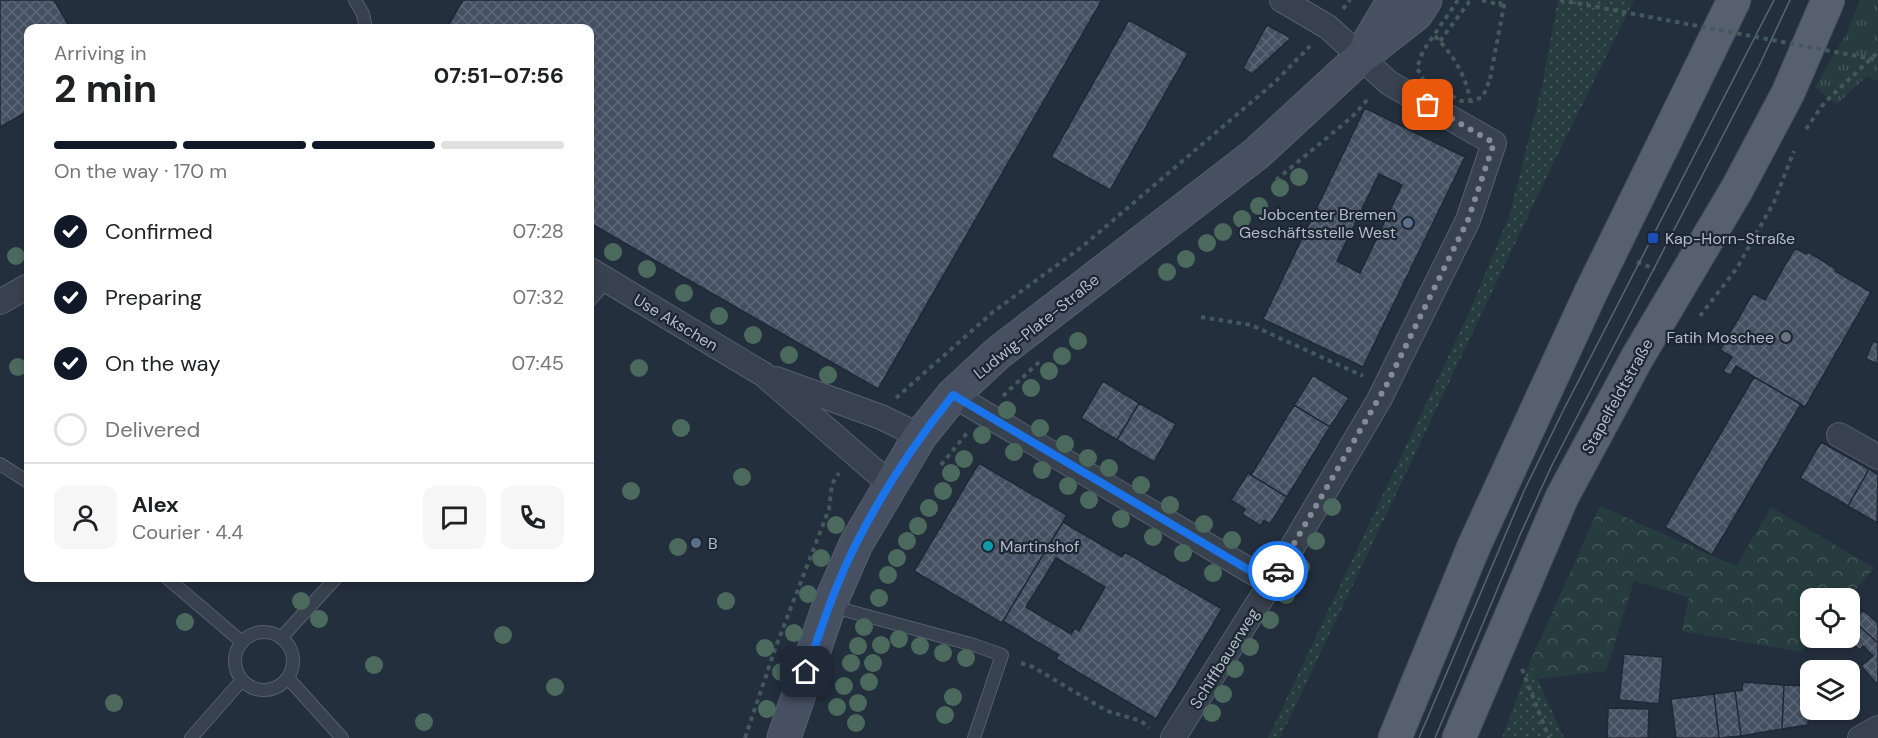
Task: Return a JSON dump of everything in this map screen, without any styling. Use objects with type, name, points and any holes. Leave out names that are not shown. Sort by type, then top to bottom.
[{"type":"main road","points":[[1395,738],[1474,546],[1591,292],[1734,0]]},
{"type":"main road","name":"Stapelfeldtstraße","points":[[1459,738],[1562,497],[1637,358],[1737,189],[1788,93],[1828,0]]},
{"type":"street","points":[[1282,0],[1328,27],[1360,57]]},
{"type":"street","points":[[1360,57],[1394,0]]},
{"type":"street","points":[[1360,57],[1416,14],[1427,15]]},
{"type":"street","name":"Schiffbauerweg","points":[[1164,735],[1271,583],[1386,386],[1468,220],[1494,143],[1385,79],[1360,57]]},
{"type":"street","name":"Ludwig-Plate-Straße","points":[[784,738],[829,606],[856,544],[920,436],[953,395],[998,353],[1256,154],[1360,57]]},
{"type":"street","name":"Use Akschen","points":[[598,275],[763,374],[891,485]]},
{"type":"street","points":[[0,302],[24,288]]},
{"type":"street","name":"Use Akschen","points":[[763,374],[881,417],[920,436]]},
{"type":"street","points":[[953,395],[1271,583]]},
{"type":"street","points":[[1839,435],[1878,457]]},
{"type":"street","points":[[1860,738],[1878,728]]},
{"type":"lane","points":[[355,0],[363,14],[365,24]]},
{"type":"lane","points":[[0,464],[24,479]]},
{"type":"lane","points":[[172,582],[242,642]]},
{"type":"lane","points":[[281,638],[332,582]]},
{"type":"lane","points":[[829,606],[974,645],[1002,655],[974,738]]},
{"type":"lane","points":[[265,632],[281,638],[288,645],[292,654],[293,664],[288,678],[281,685],[268,690],[258,690],[249,686],[237,672],[235,662],[238,647],[250,635],[265,632]]},
{"type":"lane","points":[[288,678],[342,738]]},
{"type":"lane","points":[[191,738],[242,680]]},
{"type":"path","points":[[1458,0],[1422,51],[1418,68],[1424,81],[1461,101],[1472,101],[1482,97],[1490,79],[1503,0]]},
{"type":"path","points":[[1440,41],[1469,2],[1474,0]]},
{"type":"path","points":[[1482,0],[1500,4],[1503,0]]},
{"type":"path","points":[[1560,0],[1878,60]]},
{"type":"path","points":[[1427,15],[1440,41],[1459,66],[1466,81],[1471,103],[1466,126]]},
{"type":"path","points":[[1800,138],[1824,103],[1878,52]]},
{"type":"path","points":[[1269,185],[1352,117],[1385,79]]},
{"type":"path","points":[[1697,319],[1743,259],[1774,202],[1795,148]]},
{"type":"path","points":[[1201,317],[1251,325],[1386,386]]},
{"type":"path","points":[[939,466],[984,414],[1045,357]]},
{"type":"path","points":[[1002,655],[1034,667],[1107,711],[1141,721],[1164,735]]},
{"type":"path","points":[[1515,674],[1520,663],[1549,738]]},
{"type":"green space","points":[[1558,0],[1634,0],[1550,170],[1280,738],[1268,738],[1467,317],[1509,217],[1542,86]]},
{"type":"green space","points":[[1860,0],[1878,0],[1878,81],[1867,76],[1837,104],[1815,87],[1845,36]]},
{"type":"green space","points":[[1600,506],[1736,566],[1771,507],[1874,568],[1857,588],[1800,588],[1800,648],[1805,648],[1801,652],[1682,631],[1689,597],[1634,581],[1606,671],[1538,679],[1530,662]]},
{"type":"green space","points":[[1530,662],[1564,738],[1502,738]]},
{"type":"building","points":[[0,0],[54,0],[68,24],[24,24],[24,113],[0,127]]},
{"type":"building","points":[[463,0],[1102,0],[878,389],[594,225],[594,24],[449,24]]},
{"type":"building","points":[[1129,20],[1188,53],[1110,190],[1051,157]]},
{"type":"building","points":[[1267,25],[1291,38],[1252,74],[1243,68]]},
{"type":"building","name":"Jobcenter Bremen Geschäftsstelle West","points":[[1365,108],[1465,157],[1363,367],[1263,319]],"holes":[[[1379,174],[1402,185],[1360,273],[1337,261]]]},
{"type":"building","name":"Fatih Moschee","points":[[1795,248],[1806,254],[1808,252],[1871,292],[1805,407],[1736,366],[1731,375],[1723,371],[1732,357],[1720,350],[1753,293],[1765,300]]},
{"type":"building","points":[[1873,341],[1878,343],[1878,364],[1866,359]]},
{"type":"building","points":[[1313,375],[1349,398],[1330,427],[1294,405]]},
{"type":"building","points":[[1754,377],[1801,404],[1712,555],[1665,527]]},
{"type":"building","points":[[1103,381],[1139,403],[1117,440],[1081,418]]},
{"type":"building","points":[[1139,403],[1176,424],[1154,462],[1117,440]]},
{"type":"building","points":[[1294,405],[1330,427],[1287,497],[1251,475]]},
{"type":"building","points":[[1821,442],[1869,469],[1848,506],[1800,478]]},
{"type":"building","name":"Martinshof","points":[[979,463],[1067,515],[1002,623],[914,571]]},
{"type":"building","points":[[1869,469],[1878,475],[1877,523],[1848,506]]},
{"type":"building","points":[[1248,473],[1287,497],[1270,524],[1264,520],[1261,526],[1242,514],[1245,509],[1231,500]]},
{"type":"building","points":[[1063,522],[1122,557],[1125,552],[1222,609],[1156,719],[1056,659],[1059,655],[1003,621]],"holes":[[[1056,558],[1105,587],[1079,631],[1075,628],[1071,634],[1026,607]]]},
{"type":"building","points":[[1863,610],[1878,623],[1878,643],[1860,626],[1860,614]]},
{"type":"building","points":[[1860,626],[1878,643],[1878,685],[1861,666],[1873,656],[1863,646],[1860,650],[1858,648],[1860,648]]},
{"type":"building","points":[[1624,654],[1663,657],[1659,704],[1619,700]]},
{"type":"building","points":[[1743,682],[1784,685],[1782,729],[1741,736],[1735,691],[1742,690]]},
{"type":"building","points":[[1784,685],[1800,686],[1800,720],[1808,720],[1808,725],[1782,729]]},
{"type":"building","points":[[1735,691],[1741,736],[1719,738],[1714,694]]},
{"type":"building","points":[[1714,694],[1719,738],[1676,738],[1671,699]]},
{"type":"building","points":[[1608,708],[1649,709],[1648,738],[1607,738]]},
{"type":"tram line","points":[[1419,738],[1524,491],[1774,0]]},
{"type":"tram line","points":[[1435,738],[1520,535],[1552,465],[1759,66],[1790,0]]},
{"type":"way so far","points":[[1278,571],[1379,400],[1468,220],[1494,143],[1428,105]]},
{"type":"place","name":"Jobcenter Bremen Geschäftsstelle West","points":[[1408,223]]},
{"type":"place","name":"Kap-Horn-Straße","points":[[1653,238]]},
{"type":"place","name":"Fatih Moschee","points":[[1786,337]]},
{"type":"place","name":"B","points":[[696,543]]},
{"type":"place","name":"Martinshof","points":[[988,546]]},
{"type":"route","points":[[806,672],[829,606],[856,544],[920,436],[953,395],[1271,583],[1278,571]]}]
